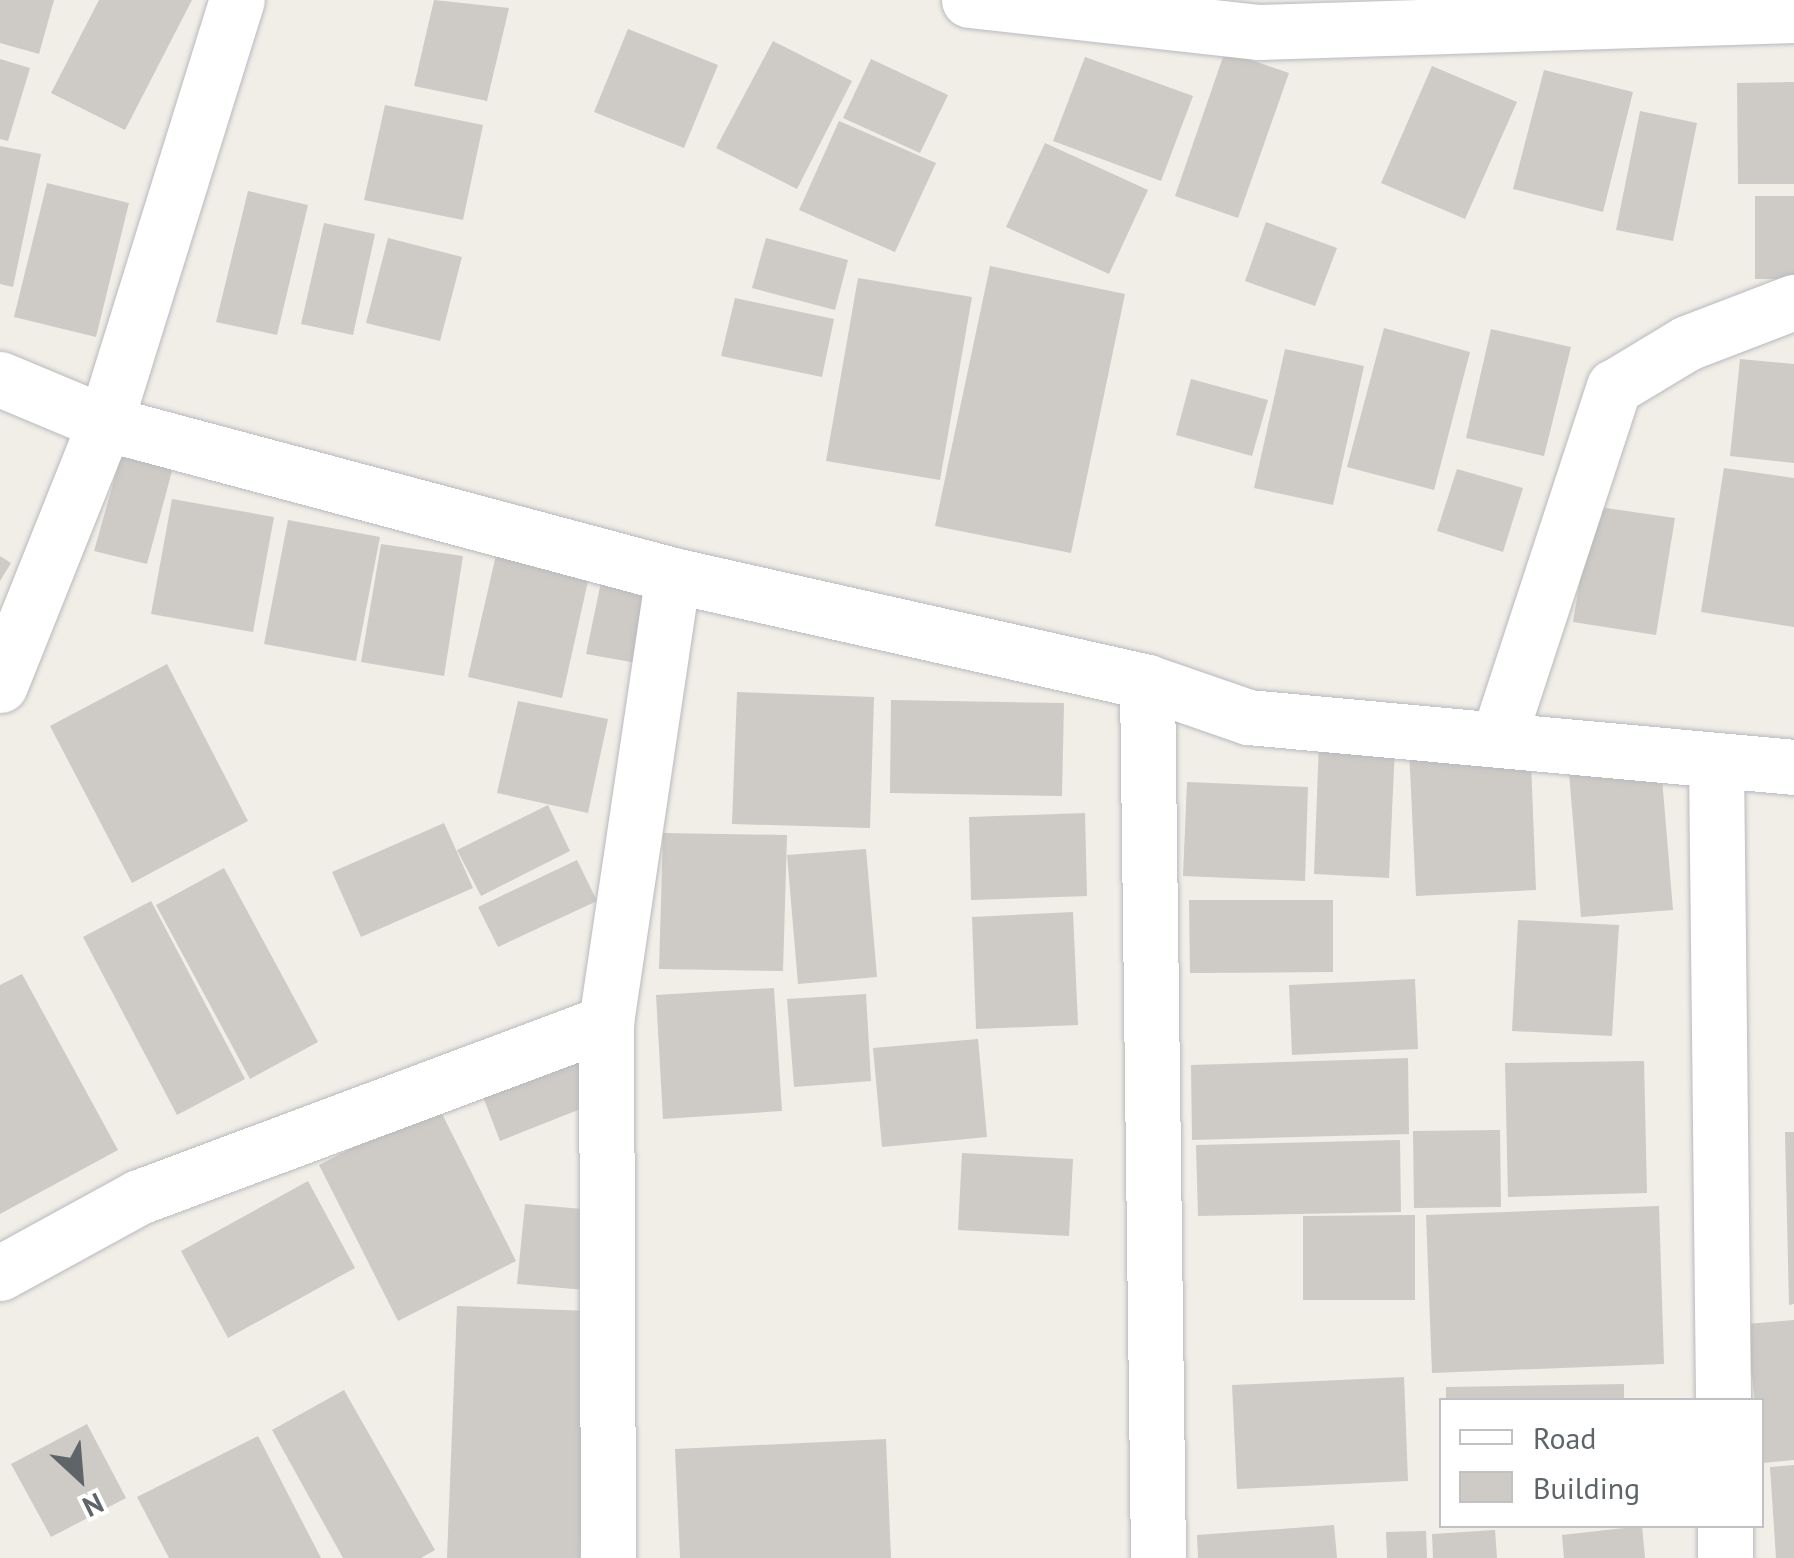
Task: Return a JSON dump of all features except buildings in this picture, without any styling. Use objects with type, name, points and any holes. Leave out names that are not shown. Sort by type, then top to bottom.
[{"type":"street","points":[[0,685],[105,423],[237,0]]},
{"type":"street","points":[[970,0],[1258,32],[1794,15]]},
{"type":"street","points":[[1498,739],[1614,387],[1686,343],[1794,302]]},
{"type":"street","points":[[0,378],[105,423],[673,574],[1147,682],[1248,717],[1794,767]]},
{"type":"street","points":[[608,1558],[606,1022],[673,574]]},
{"type":"street","points":[[1147,682],[1158,1558]]},
{"type":"street","points":[[1716,761],[1724,1398]]},
{"type":"street","points":[[0,1274],[139,1197],[606,1022]]},
{"type":"street","points":[[1725,1528],[1725,1558]]}]
